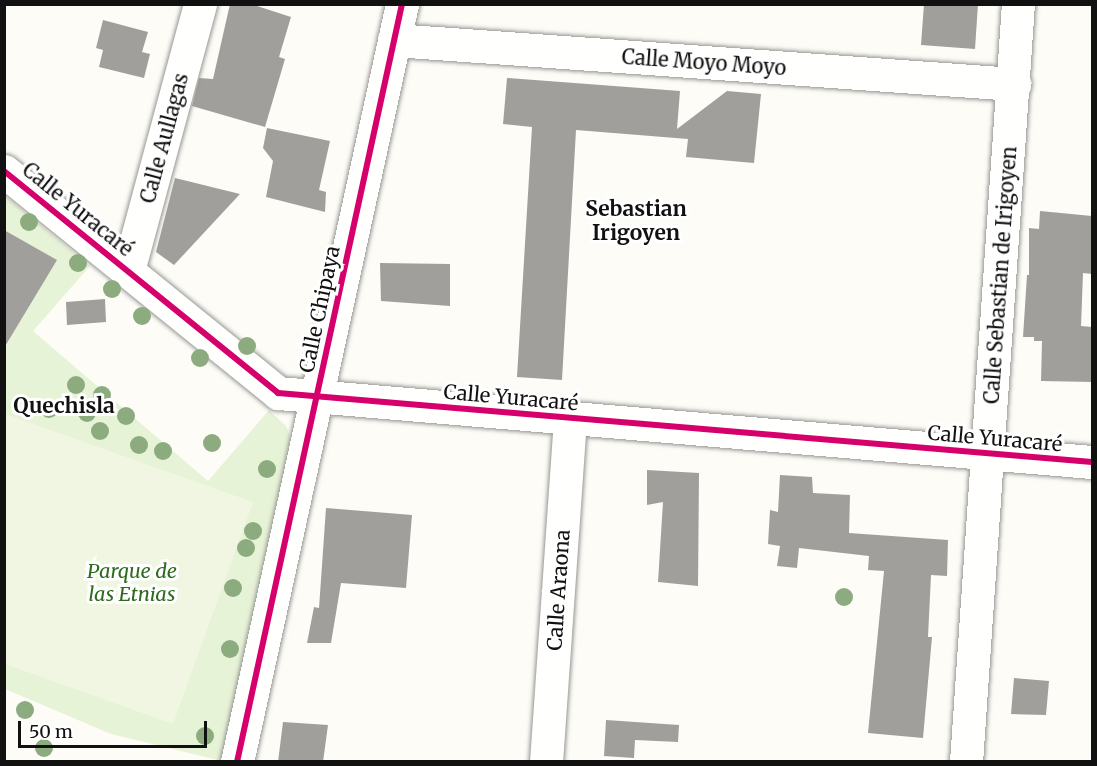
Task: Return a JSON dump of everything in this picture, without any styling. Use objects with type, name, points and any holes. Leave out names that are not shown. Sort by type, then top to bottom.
[{"type":"street","name":"Calle Aullagas","points":[[128,271],[200,4]]},
{"type":"street","name":"Calle Chipaya","points":[[237,762],[402,4]]},
{"type":"street","name":"Calle Sebastian de Irigoyen","points":[[966,762],[1018,4]]},
{"type":"street","name":"Calle Moyo Moyo","points":[[394,40],[1014,84]]},
{"type":"street","name":"Calle Yuracaré","points":[[4,171],[278,393],[1092,462]]},
{"type":"street","name":"Calle Araona","points":[[546,762],[570,419]]},
{"type":"green space","name":"Parque de las Etnias","points":[[4,195],[90,266],[33,331],[208,481],[269,410],[286,426],[290,436],[291,446],[222,761],[111,734],[5,689]]},
{"type":"green space","points":[[5,414],[253,502],[173,724],[5,664]]},
{"type":"building","points":[[230,4],[251,4],[291,17],[279,57],[285,59],[265,127],[192,106],[199,78],[213,79]]},
{"type":"building","points":[[924,4],[978,4],[975,49],[921,45]]},
{"type":"building","points":[[103,20],[148,32],[142,52],[150,54],[144,78],[99,67],[103,50],[96,48]]},
{"type":"building","points":[[507,78],[680,91],[677,129],[727,91],[761,94],[754,163],[686,157],[688,139],[576,130],[562,380],[517,377],[532,127],[503,124]]},
{"type":"building","points":[[267,128],[330,141],[319,190],[326,192],[325,212],[266,197],[273,161],[263,148]]},
{"type":"building","points":[[175,178],[240,194],[174,265],[156,252]]},
{"type":"building","points":[[1040,211],[1092,216],[1092,274],[1083,273],[1081,326],[1092,327],[1092,382],[1041,381],[1042,341],[1034,341],[1034,337],[1023,337],[1027,275],[1029,275],[1029,228],[1039,229]]},
{"type":"building","points":[[4,230],[57,260],[4,348]]},
{"type":"building","points":[[380,263],[450,264],[450,306],[381,301]]},
{"type":"building","points":[[105,299],[106,322],[67,325],[66,302]]},
{"type":"building","points":[[647,470],[699,473],[698,586],[658,582],[663,502],[647,505]]},
{"type":"building","points":[[780,475],[812,477],[813,493],[850,495],[849,533],[948,540],[947,576],[931,575],[928,637],[932,637],[923,738],[868,733],[884,571],[868,570],[869,556],[799,548],[797,568],[777,566],[780,546],[768,544],[770,510],[778,512]]},
{"type":"building","points":[[326,508],[412,515],[406,588],[341,583],[331,643],[307,643],[314,607],[319,608]]},
{"type":"building","points":[[1014,678],[1049,681],[1046,715],[1011,714]]},
{"type":"building","points":[[606,720],[679,725],[678,742],[635,740],[634,758],[604,756]]},
{"type":"building","points":[[283,722],[328,725],[323,762],[278,762]]},
{"type":"cycle path","points":[[237,762],[402,4]]},
{"type":"cycle path","points":[[4,171],[278,393],[1092,462]]},
{"type":"district","name":"Sebastian Irigoyen","points":[[636,221]]},
{"type":"district","name":"Quechisla","points":[[64,406]]}]
